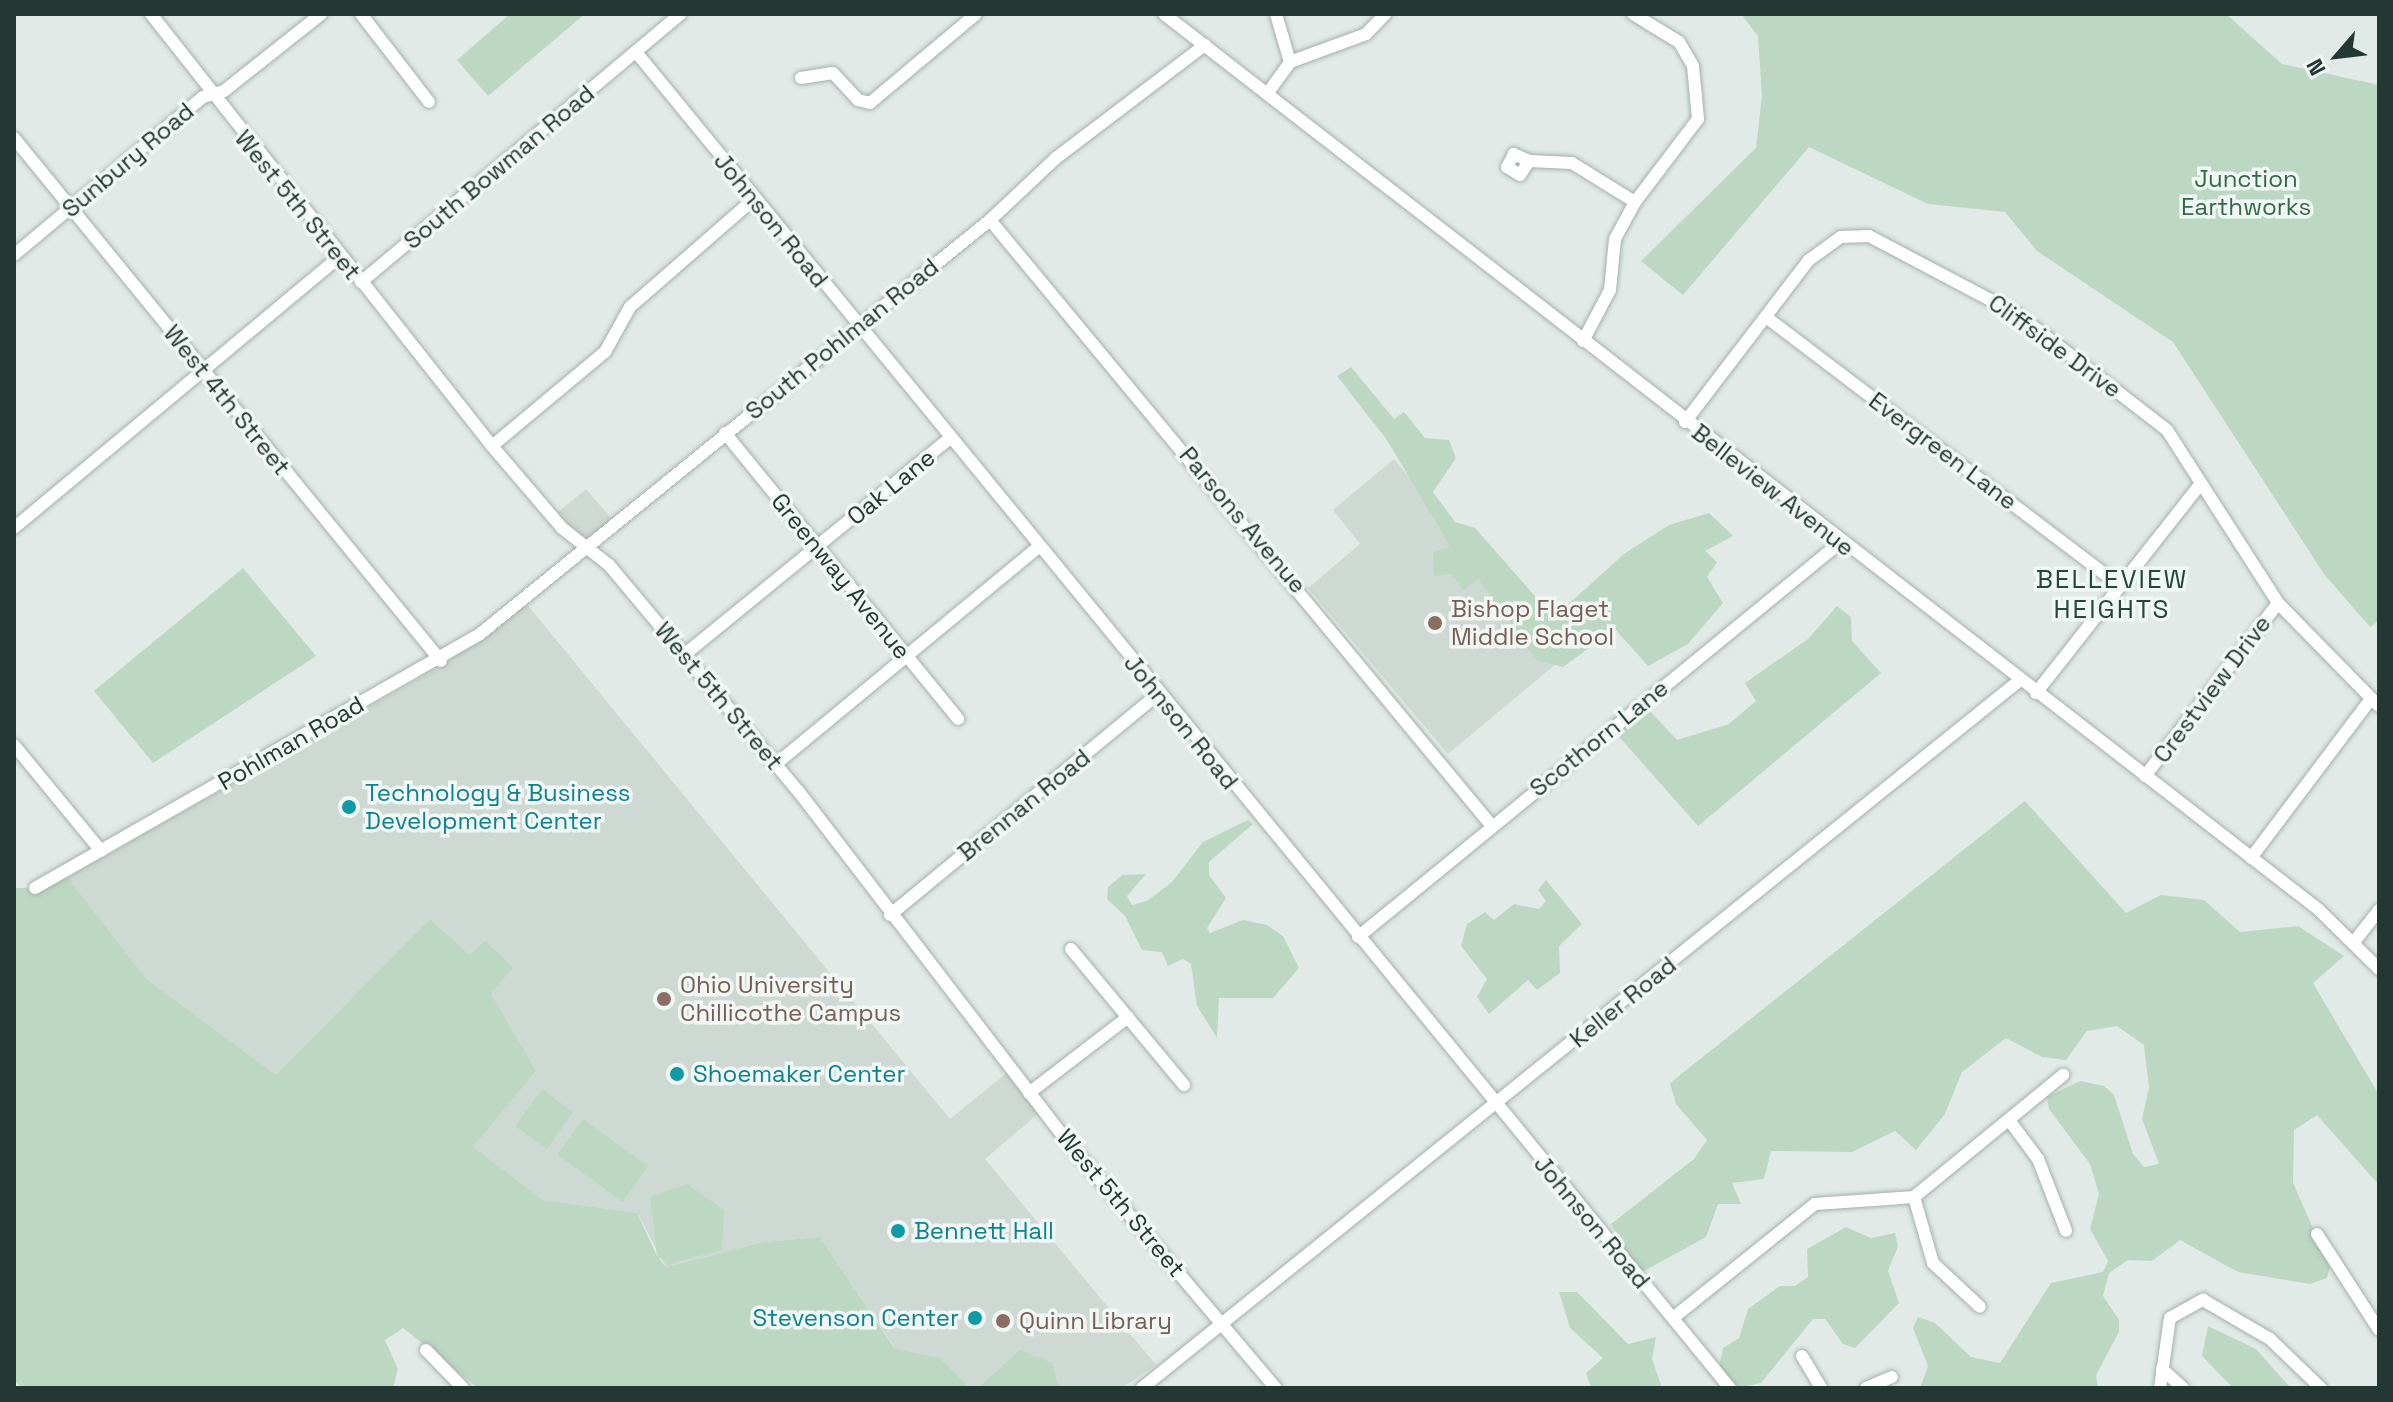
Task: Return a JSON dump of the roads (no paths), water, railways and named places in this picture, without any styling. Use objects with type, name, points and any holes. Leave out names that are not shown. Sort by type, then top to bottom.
[{"type":"street","name":"West 5th Street","points":[[151,14],[492,446],[588,549],[609,565],[776,764],[1029,1093],[1225,1323],[1276,1388]]},
{"type":"street","name":"Sunbury Road","points":[[14,255],[69,207],[321,14]]},
{"type":"street","points":[[361,14],[429,102]]},
{"type":"street","name":"South Bowman Road","points":[[361,282],[680,14]]},
{"type":"street","points":[[801,78],[833,73],[858,100],[870,103],[976,14]]},
{"type":"street","name":"Belleview Avenue","points":[[1164,14],[1685,422],[2251,858],[2354,942],[2379,969]]},
{"type":"street","points":[[1276,14],[1290,62]]},
{"type":"street","points":[[1267,94],[1290,62],[1374,28],[1385,14]]},
{"type":"street","points":[[1583,341],[1610,290],[1615,239],[1635,202],[1687,142],[1698,119],[1699,95],[1693,66],[1679,42],[1633,14]]},
{"type":"street","name":"South Pohlman Road","points":[[480,634],[990,220],[1056,158],[1205,45]]},
{"type":"street","name":"Johnson Road","points":[[636,52],[948,440],[1730,1388]]},
{"type":"street","name":"West 4th Street","points":[[14,138],[441,661]]},
{"type":"street","points":[[1529,161],[1572,163],[1635,202]]},
{"type":"street","points":[[492,446],[605,352],[630,307],[754,199]]},
{"type":"street","name":"Parsons Avenue","points":[[990,220],[1491,825]]},
{"type":"street","name":"Cliffside Drive","points":[[1685,422],[1824,245],[1853,234],[1869,236],[2017,314],[2167,430],[2278,603],[2375,702]]},
{"type":"street","points":[[14,528],[341,256]]},
{"type":"street","name":"Evergreen Lane","points":[[1766,317],[2120,586]]},
{"type":"street","name":"Greenway Avenue","points":[[725,433],[958,719]]},
{"type":"street","name":"Oak Lane","points":[[684,655],[948,440]]},
{"type":"street","points":[[2036,693],[2201,483]]},
{"type":"street","name":"Scothorn Lane","points":[[1358,937],[1491,825],[1841,542]]},
{"type":"street","points":[[776,764],[1038,547]]},
{"type":"street","name":"Crestview Drive","points":[[2145,776],[2278,603]]},
{"type":"street","name":"Pohlman Road","points":[[35,888],[441,661],[480,634]]},
{"type":"street","name":"Keller Road","points":[[1142,1388],[1497,1106],[2020,680]]},
{"type":"street","name":"Brennan Road","points":[[890,915],[1158,694]]},
{"type":"street","points":[[2251,858],[2375,702]]},
{"type":"street","points":[[14,745],[101,851]]},
{"type":"street","points":[[2354,942],[2379,910]]},
{"type":"street","points":[[1071,949],[1184,1085]]},
{"type":"street","points":[[1029,1093],[1128,1017]]},
{"type":"street","points":[[1673,1318],[1815,1204],[1914,1197],[2063,1075]]},
{"type":"street","points":[[2009,1120],[2038,1159],[2066,1231]]},
{"type":"street","points":[[1914,1197],[1933,1263],[1980,1307]]},
{"type":"street","points":[[2317,1234],[2379,1330]]},
{"type":"street","points":[[2160,1388],[2170,1318],[2183,1305],[2210,1300],[2295,1360],[2321,1388]]},
{"type":"street","points":[[426,1350],[463,1388]]},
{"type":"street","points":[[1802,1356],[1821,1388]]},
{"type":"street","points":[[2162,1369],[2183,1388]]},
{"type":"street","points":[[1866,1388],[1892,1377]]},
{"type":"place","name":"Bishop Flaget Middle School","points":[[1435,623]]},
{"type":"place","name":"Technology & Business Development Center","points":[[349,807]]},
{"type":"place","name":"Ohio University Chillicothe Campus","points":[[664,999]]},
{"type":"place","name":"Shoemaker Center","points":[[677,1074]]},
{"type":"place","name":"Bennett Hall","points":[[898,1231]]},
{"type":"place","name":"Stevenson Center","points":[[975,1318]]},
{"type":"place","name":"Quinn Library","points":[[1003,1321]]},
{"type":"district","name":"BELLEVIEW HEIGHTS","points":[[2112,595]]},
{"type":"park label","name":"Junction Earthworks","points":[[2246,193]]}]
